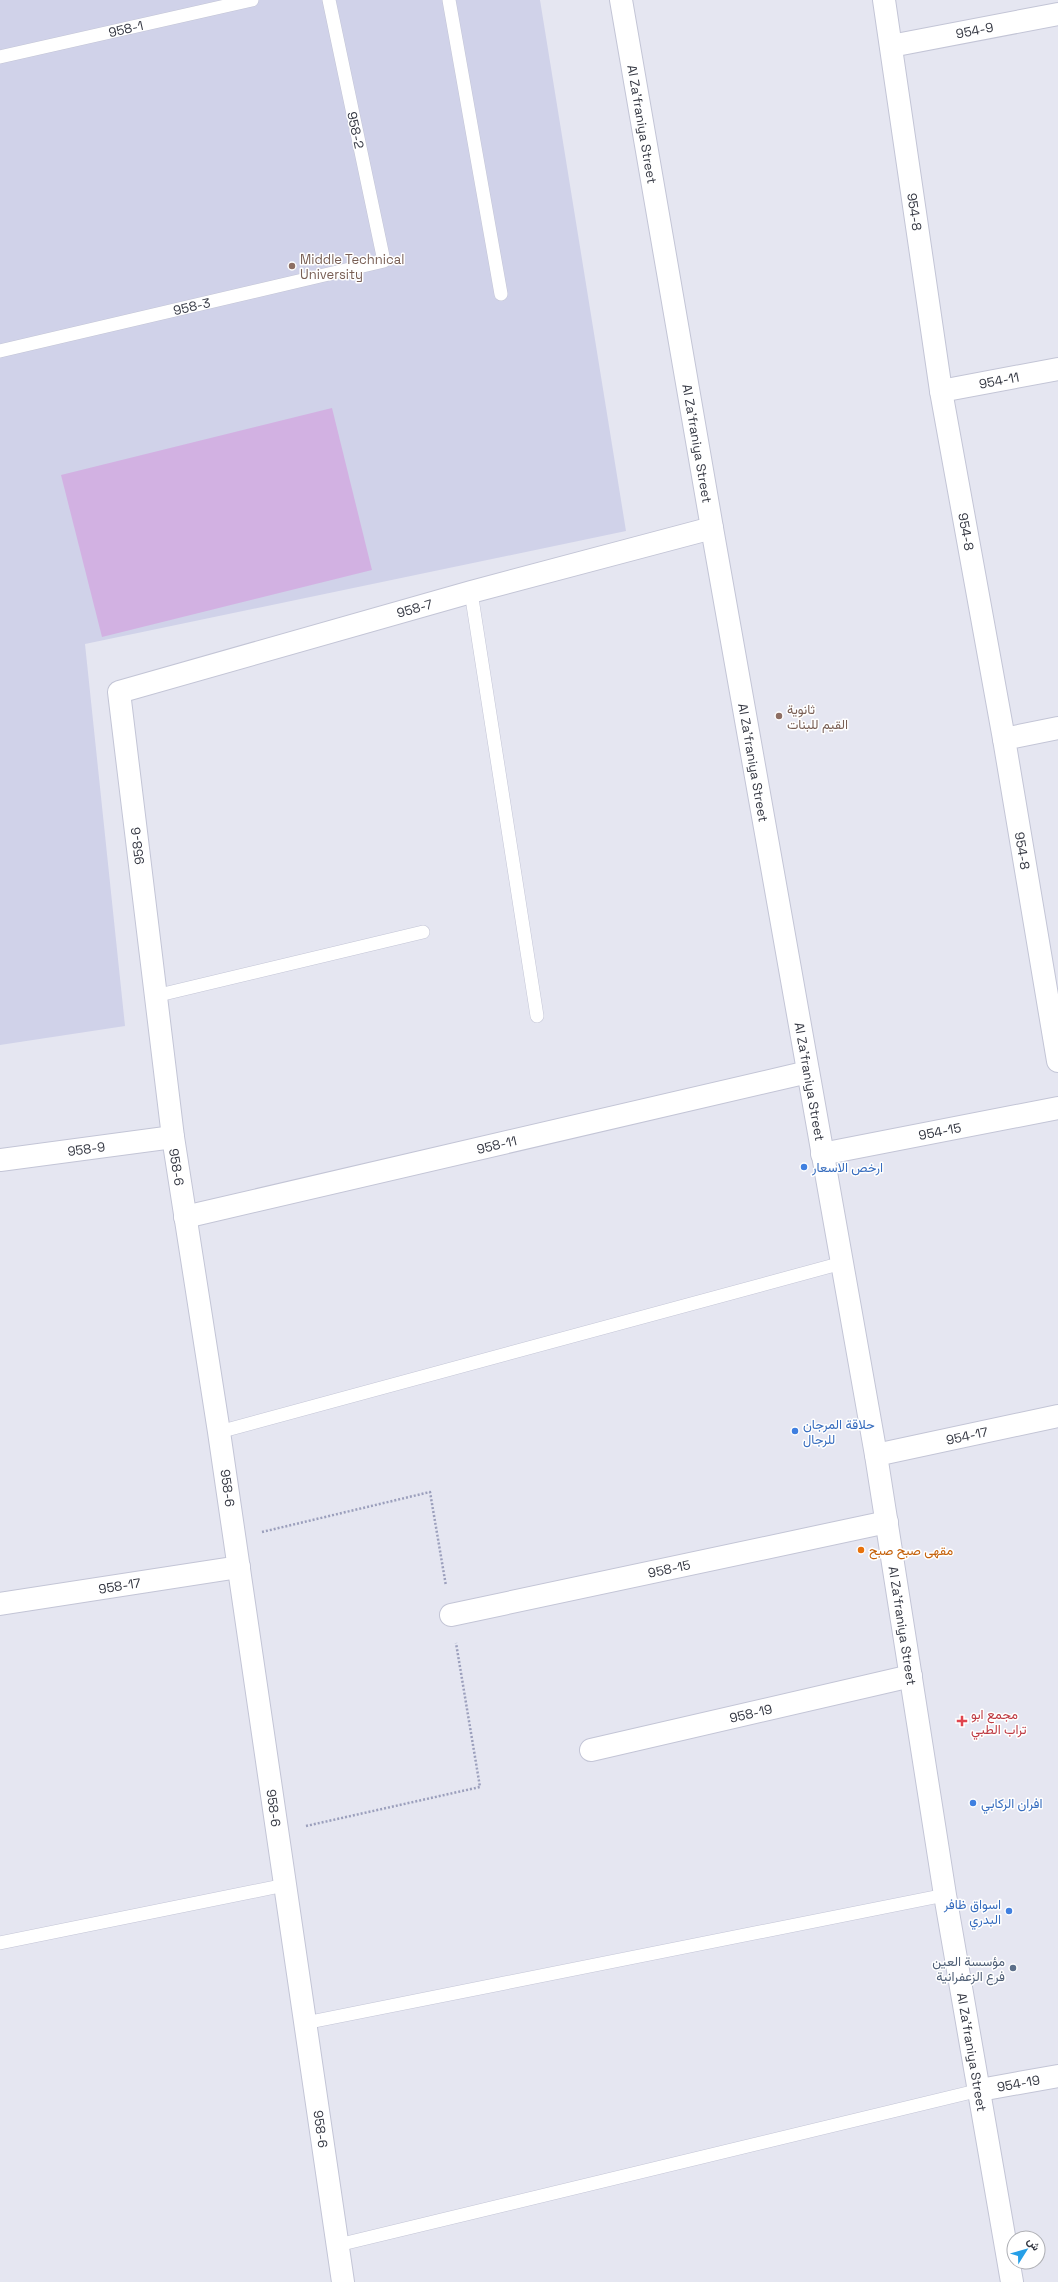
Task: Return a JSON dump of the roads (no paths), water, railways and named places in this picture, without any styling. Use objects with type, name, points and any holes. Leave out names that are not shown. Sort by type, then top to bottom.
[{"type":"street","name":"Al Za'franiya Street","points":[[621,0],[712,528],[876,1455],[945,1895],[980,2090],[1012,2282]]},
{"type":"street","name":"954-8","points":[[884,0],[941,391],[1004,738],[1058,1061]]},
{"type":"street","name":"954-9","points":[[891,46],[1058,14]]},
{"type":"street","name":"954-11","points":[[941,391],[1058,369]]},
{"type":"street","name":"958-7","points":[[119,692],[471,592],[712,528]]},
{"type":"street","name":"958-6","points":[[119,692],[173,1138],[220,1432],[343,2282]]},
{"type":"street","points":[[1004,738],[1058,728]]},
{"type":"street","name":"958-11","points":[[185,1217],[808,1072]]},
{"type":"street","name":"954-15","points":[[822,1154],[1058,1108]]},
{"type":"street","name":"958-9","points":[[0,1160],[173,1138]]},
{"type":"street","name":"954-17","points":[[876,1455],[1058,1416]]},
{"type":"street","name":"958-15","points":[[451,1615],[886,1522]]},
{"type":"street","name":"958-17","points":[[0,1604],[239,1567]]},
{"type":"street","name":"958-19","points":[[591,1750],[911,1676]]},
{"type":"street","name":"954-19","points":[[980,2090],[1058,2076]]},
{"type":"lane","name":"958-1","points":[[0,57],[252,0]]},
{"type":"lane","name":"958-2","points":[[329,0],[384,261]]},
{"type":"lane","points":[[449,0],[501,294]]},
{"type":"lane","name":"958-3","points":[[0,351],[384,261]]},
{"type":"lane","points":[[471,592],[537,1016]]},
{"type":"lane","points":[[155,996],[423,932]]},
{"type":"lane","points":[[220,1432],[842,1263]]},
{"type":"lane","points":[[0,1943],[286,1885]]},
{"type":"lane","points":[[305,2023],[945,1895]]},
{"type":"lane","points":[[338,2245],[980,2090]]},
{"type":"place","name":"Middle Technical University","points":[[292,266]]},
{"type":"place","name":"ثانوية القيم للبنات","points":[[779,716]]},
{"type":"place","name":"ارخص الاسعار","points":[[804,1167]]},
{"type":"place","name":"حلاقة المرجان للرجال","points":[[795,1431]]},
{"type":"place","name":"مقهى صبح صبح","points":[[861,1550]]},
{"type":"place","name":"مجمع ابو تراب الطبي","points":[[962,1721]]},
{"type":"place","name":"افران الركابي","points":[[973,1803]]},
{"type":"place","name":"اسواق ظافر البدري","points":[[1009,1911]]},
{"type":"place","name":"مؤسسة العين فرع الزعفرانية","points":[[1013,1968]]}]
